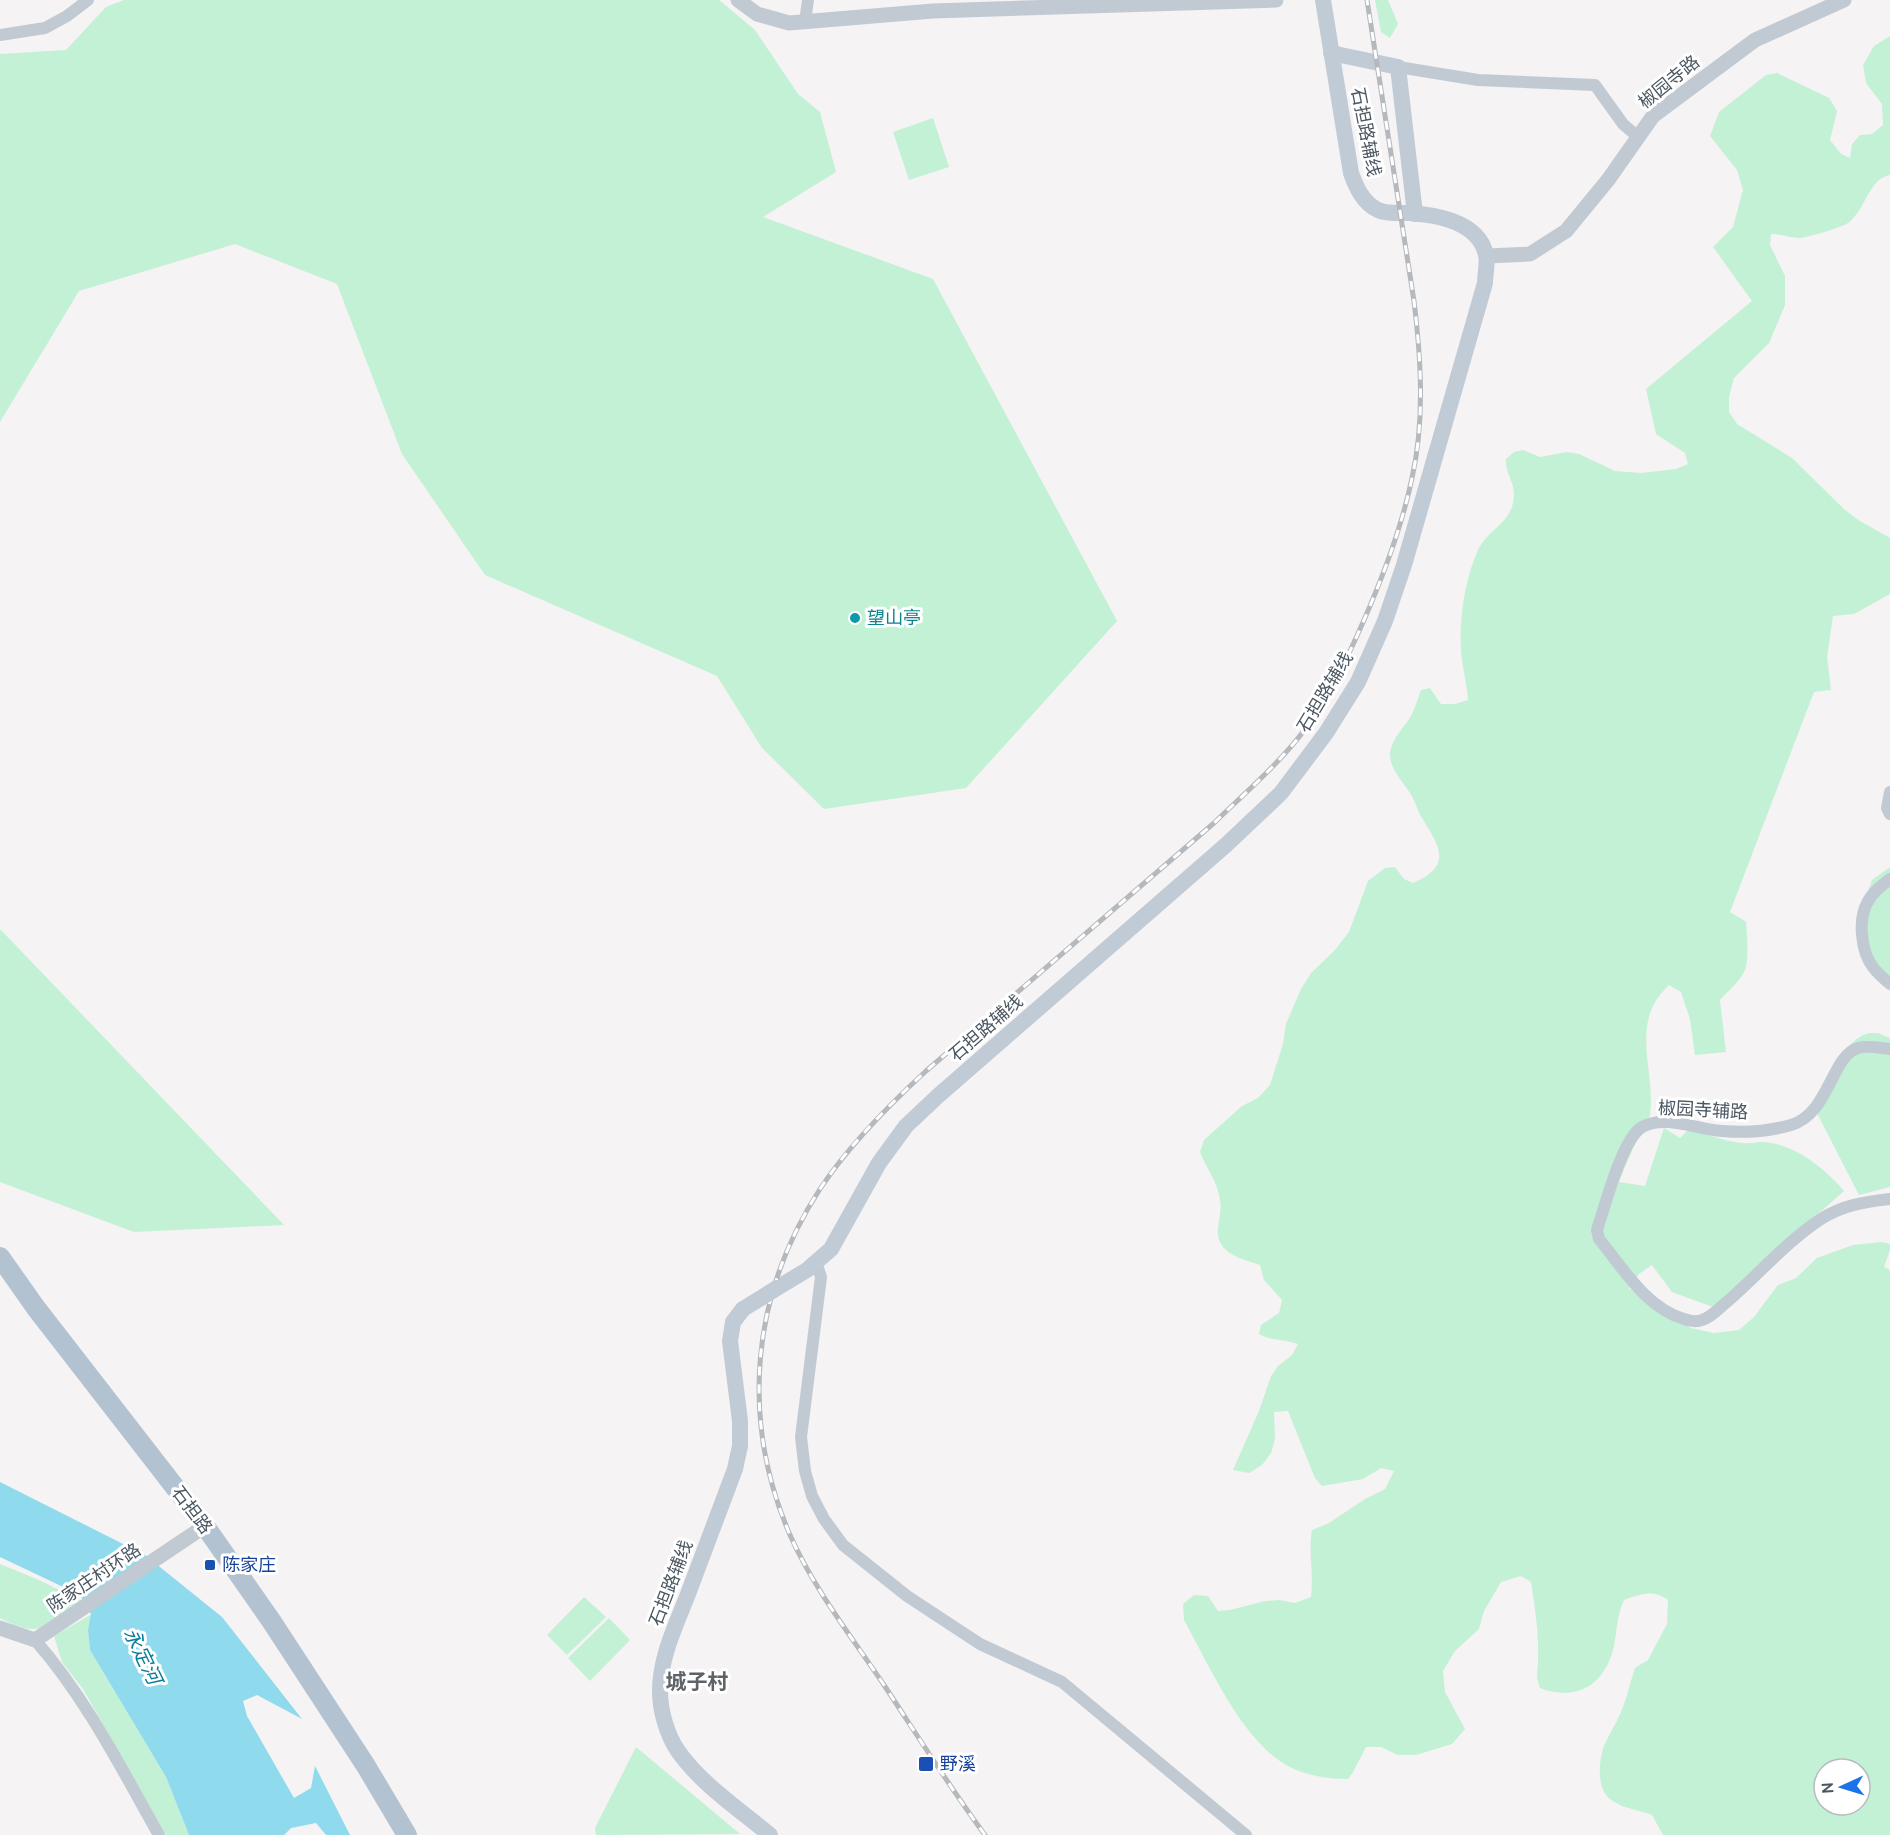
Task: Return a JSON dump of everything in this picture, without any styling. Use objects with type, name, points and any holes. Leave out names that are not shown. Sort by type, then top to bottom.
[{"type":"main road","name":"石担路辅线","points":[[770,1835],[698,1774],[678,1751],[666,1728],[661,1707],[662,1668],[671,1638],[735,1469],[740,1446],[740,1421],[730,1341],[733,1322],[743,1309],[807,1270],[831,1249],[879,1162],[906,1126],[1226,845],[1281,793],[1326,733],[1358,682],[1385,621],[1404,565],[1485,283],[1487,256],[1480,239],[1464,226],[1437,215],[1379,211],[1366,201],[1356,187],[1351,173],[1323,0]]},
{"type":"main road","points":[[1331,52],[1398,67],[1415,214]]},
{"type":"main road","name":"石担路","points":[[0,1257],[36,1308],[205,1526],[272,1622],[366,1766],[407,1835]]},
{"type":"street","points":[[0,35],[45,28],[73,6],[88,0]]},
{"type":"street","points":[[738,0],[757,14],[789,23],[933,11],[1266,0]]},
{"type":"street","points":[[805,22],[808,0]]},
{"type":"street","name":"椒园寺路","points":[[1487,256],[1530,254],[1566,231],[1608,180],[1653,116],[1755,40],[1844,0]]},
{"type":"street","points":[[1398,67],[1478,80],[1595,85],[1623,124],[1638,137]]},
{"type":"street","points":[[1890,792],[1887,808],[1890,814]]},
{"type":"street","points":[[1890,879],[1871,896],[1862,916],[1866,956],[1873,968],[1890,984]]},
{"type":"street","name":"椒园寺辅路","points":[[1890,1049],[1869,1047],[1852,1051],[1840,1065],[1816,1109],[1792,1125],[1747,1132],[1722,1131],[1667,1122],[1654,1123],[1641,1128],[1625,1148],[1597,1230],[1599,1239],[1646,1296],[1668,1313],[1685,1320],[1695,1321],[1712,1315],[1790,1242],[1839,1208],[1860,1202],[1890,1199]]},
{"type":"street","points":[[816,1262],[821,1277],[801,1437],[812,1496],[824,1519],[843,1545],[907,1596],[980,1644],[1062,1682],[1246,1835]]},
{"type":"street","name":"陈家庄村环路","points":[[35,1640],[205,1526]]},
{"type":"street","points":[[0,1628],[35,1640],[53,1660],[100,1731],[159,1835]]},
{"type":"green space","points":[[124,0],[719,0],[755,30],[798,94],[820,112],[836,172],[763,217],[933,279],[1117,621],[966,788],[824,809],[762,748],[717,676],[485,575],[402,454],[337,284],[235,244],[79,291],[0,422],[0,54],[66,50],[106,7]]},
{"type":"green space","points":[[1375,0],[1388,0],[1398,24],[1390,38],[1381,32]]},
{"type":"green space","points":[[1890,36],[1890,175],[1877,182],[1854,218],[1845,225],[1803,238],[1771,234],[1770,245],[1785,276],[1785,305],[1769,343],[1734,378],[1729,397],[1729,412],[1737,424],[1792,458],[1845,510],[1890,538],[1890,594],[1854,614],[1833,616],[1827,657],[1831,690],[1814,692],[1730,912],[1746,922],[1747,953],[1743,974],[1720,1000],[1726,1052],[1695,1055],[1690,1019],[1681,992],[1669,985],[1657,1000],[1650,1015],[1647,1031],[1650,1115],[1619,1182],[1645,1186],[1664,1128],[1680,1138],[1689,1129],[1730,1141],[1774,1143],[1785,1147],[1808,1158],[1844,1191],[1713,1307],[1672,1292],[1652,1265],[1639,1274],[1629,1288],[1691,1328],[1714,1333],[1739,1330],[1754,1317],[1778,1285],[1796,1278],[1817,1258],[1853,1245],[1882,1242],[1890,1244],[1884,1267],[1890,1270],[1890,1835],[1663,1835],[1652,1815],[1625,1807],[1610,1799],[1602,1788],[1600,1766],[1602,1752],[1623,1707],[1635,1668],[1648,1660],[1667,1624],[1668,1600],[1657,1595],[1641,1594],[1624,1600],[1614,1646],[1604,1671],[1588,1687],[1566,1693],[1553,1692],[1540,1688],[1538,1683],[1537,1630],[1531,1582],[1521,1576],[1501,1582],[1484,1611],[1479,1629],[1455,1651],[1443,1671],[1445,1692],[1465,1729],[1452,1744],[1416,1755],[1398,1755],[1381,1747],[1366,1747],[1348,1779],[1320,1777],[1300,1771],[1276,1758],[1244,1724],[1217,1681],[1184,1620],[1183,1604],[1194,1595],[1208,1596],[1218,1611],[1265,1601],[1279,1600],[1295,1603],[1311,1597],[1312,1530],[1329,1523],[1365,1499],[1385,1489],[1394,1471],[1381,1468],[1363,1479],[1322,1486],[1315,1478],[1288,1411],[1274,1412],[1275,1439],[1271,1453],[1262,1465],[1249,1473],[1233,1470],[1259,1411],[1271,1376],[1278,1366],[1292,1355],[1298,1344],[1259,1334],[1261,1325],[1279,1313],[1282,1300],[1264,1280],[1260,1265],[1231,1254],[1221,1243],[1218,1237],[1221,1207],[1219,1193],[1200,1152],[1204,1140],[1242,1106],[1258,1098],[1270,1085],[1283,1044],[1286,1024],[1301,989],[1311,973],[1335,950],[1349,932],[1368,881],[1385,868],[1395,867],[1404,879],[1413,883],[1426,877],[1438,863],[1438,847],[1412,796],[1393,766],[1391,750],[1411,716],[1421,690],[1430,688],[1441,704],[1455,704],[1468,700],[1461,650],[1464,599],[1478,550],[1506,518],[1513,504],[1514,490],[1506,459],[1514,452],[1523,450],[1540,457],[1567,452],[1579,454],[1615,471],[1641,473],[1676,469],[1688,464],[1685,453],[1656,434],[1646,389],[1752,301],[1713,247],[1733,227],[1743,190],[1737,170],[1710,136],[1719,112],[1766,75],[1777,73],[1829,98],[1837,111],[1830,140],[1841,154],[1850,158],[1852,144],[1860,135],[1872,134],[1883,125],[1882,104],[1866,83],[1863,65],[1874,46]]},
{"type":"green space","points":[[933,118],[949,167],[909,180],[893,132]]},
{"type":"green space","points":[[1890,867],[1890,988],[1868,952],[1865,899],[1872,880]]},
{"type":"green space","points":[[0,929],[284,1225],[134,1232],[0,1182]]},
{"type":"green space","points":[[1869,1033],[1878,1033],[1890,1038],[1890,1187],[1859,1195],[1819,1117],[1810,1106],[1843,1053],[1860,1037]]},
{"type":"green space","points":[[0,1564],[82,1601],[58,1619],[38,1628],[24,1628],[12,1624],[0,1618]]},
{"type":"green space","points":[[584,1597],[606,1617],[567,1655],[547,1635]]},
{"type":"green space","points":[[92,1614],[88,1630],[90,1650],[166,1777],[189,1835],[166,1835],[83,1689],[62,1662],[54,1636]]},
{"type":"green space","points":[[609,1618],[630,1640],[590,1681],[568,1658]]},
{"type":"green space","points":[[636,1747],[740,1834],[596,1835],[595,1828]]},
{"type":"water","name":"永定河","points":[[0,1482],[145,1555],[222,1617],[302,1719],[257,1695],[243,1701],[247,1716],[294,1798],[311,1788],[315,1766],[350,1835],[326,1835],[316,1823],[291,1828],[284,1835],[189,1835],[166,1777],[90,1650],[88,1630],[91,1614],[80,1595],[0,1557]]},
{"type":"railway","points":[[985,1835],[834,1612],[810,1574],[790,1535],[774,1491],[764,1447],[759,1402],[760,1358],[767,1314],[779,1271],[797,1230],[820,1189],[856,1142],[883,1112],[926,1071],[1214,823],[1262,777],[1306,728],[1331,689],[1352,648],[1385,568],[1403,514],[1416,456],[1421,390],[1414,301],[1367,0]]},
{"type":"place","name":"望山亭","points":[[855,618]]},
{"type":"place","name":"陈家庄","points":[[210,1565]]},
{"type":"place","name":"野溪","points":[[926,1764]]},
{"type":"district","name":"城子村","points":[[697,1682]]}]
